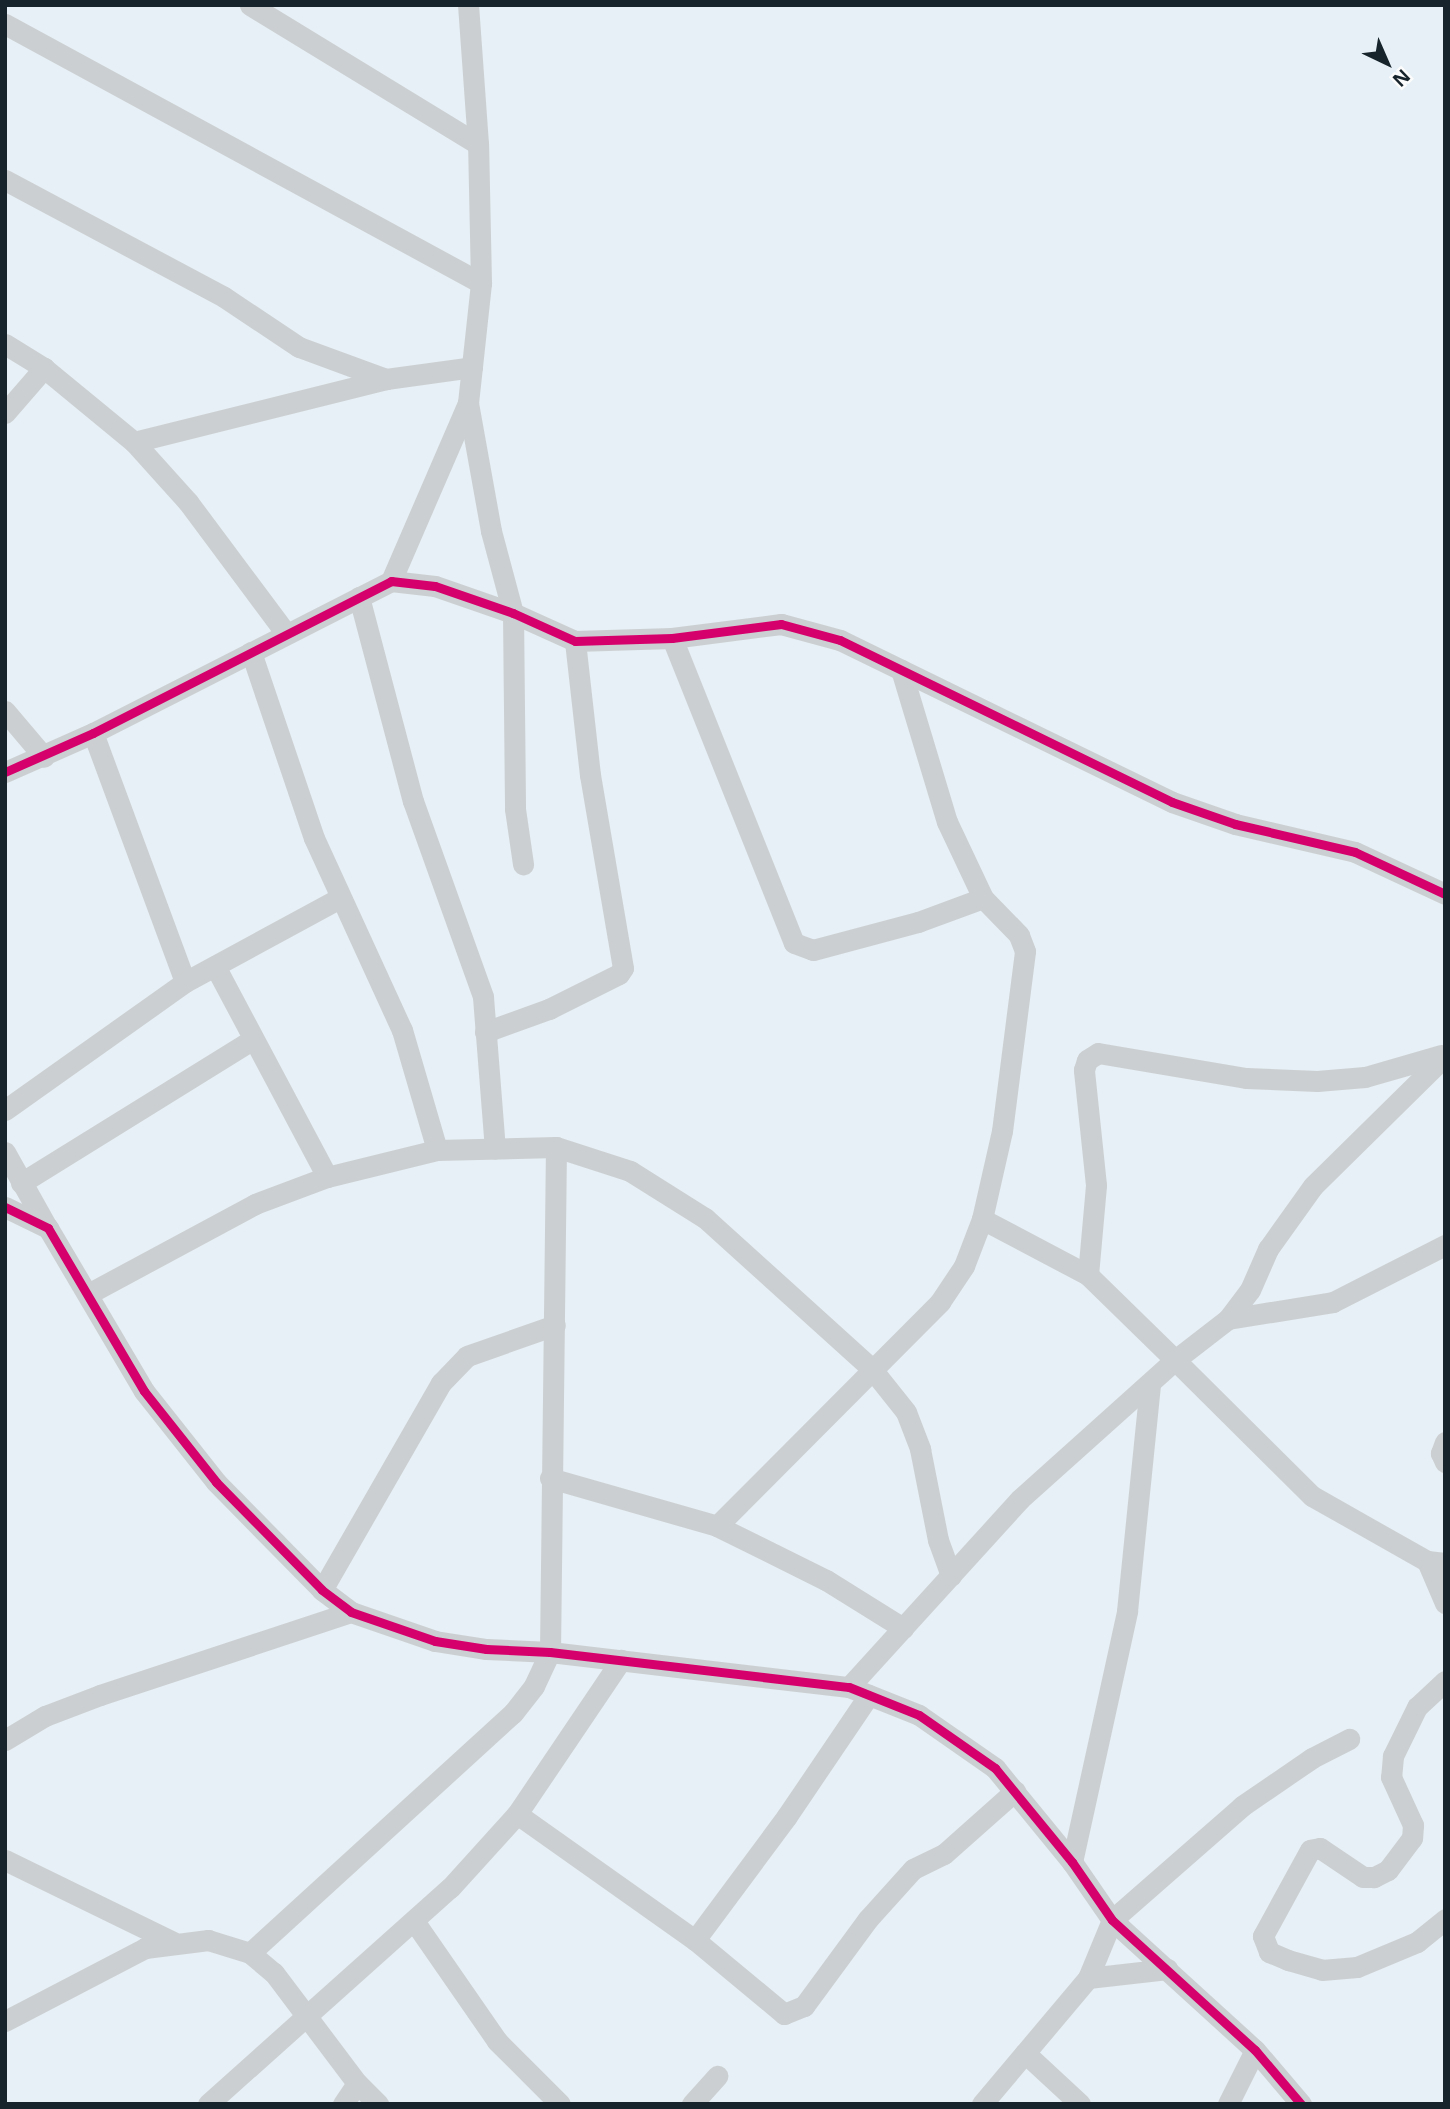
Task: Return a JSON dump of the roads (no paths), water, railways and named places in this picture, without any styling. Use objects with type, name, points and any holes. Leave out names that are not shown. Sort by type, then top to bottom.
[{"type":"street","points":[[250,5],[478,144]]},
{"type":"street","points":[[468,5],[478,144],[481,283],[468,402],[491,531],[513,613],[515,809],[523,864]]},
{"type":"street","points":[[5,24],[481,283]]},
{"type":"street","points":[[5,180],[225,297],[299,347],[386,379]]},
{"type":"street","points":[[5,344],[44,368],[134,442],[188,502],[285,632]]},
{"type":"street","points":[[134,442],[386,379],[472,367]]},
{"type":"street","points":[[5,413],[44,368]]},
{"type":"street","points":[[391,582],[468,402]]},
{"type":"street","points":[[5,772],[93,733],[285,632],[391,582],[435,586],[513,613],[575,641],[672,638],[780,624],[840,640],[1172,802],[1235,824],[1355,852],[1445,894]]},
{"type":"street","points":[[359,597],[413,801],[483,998],[495,1149]]},
{"type":"street","points":[[672,638],[794,943],[813,950],[918,922],[983,898]]},
{"type":"street","points":[[485,1032],[549,1009],[619,974],[623,968],[590,775],[575,641]]},
{"type":"street","points":[[251,652],[338,899],[402,1030],[438,1150]]},
{"type":"street","points":[[717,1527],[872,1367],[940,1302],[964,1266],[982,1219],[1002,1132],[1026,962],[1019,935],[983,898],[947,822],[901,670]]},
{"type":"street","points":[[5,711],[44,757]]},
{"type":"street","points":[[93,733],[186,982]]},
{"type":"street","points":[[5,1110],[186,982],[338,899]]},
{"type":"street","points":[[215,966],[327,1177]]},
{"type":"street","points":[[21,1183],[253,1039]]},
{"type":"street","points":[[1088,1275],[1096,1185],[1084,1070],[1087,1060],[1098,1053],[1246,1078],[1317,1081],[1365,1077],[1445,1055]]},
{"type":"street","points":[[849,1687],[1020,1499],[1175,1360],[1228,1319],[1250,1290],[1268,1249],[1313,1186],[1445,1055]]},
{"type":"street","points":[[250,1954],[513,1713],[534,1686],[550,1652],[556,1147]]},
{"type":"street","points":[[88,1294],[255,1204],[327,1177],[438,1150],[556,1147],[630,1171],[705,1218],[872,1367],[906,1412],[920,1449],[939,1540],[951,1576]]},
{"type":"street","points":[[5,1153],[144,1391],[200,1462],[322,1590],[352,1612],[435,1641],[849,1687],[919,1715],[967,1745],[1014,1791],[1072,1862],[1112,1920],[1255,2050],[1301,2104]]},
{"type":"street","points":[[5,1207],[48,1228]]},
{"type":"street","points":[[982,1219],[1088,1275],[1312,1496],[1436,1562],[1445,1603]]},
{"type":"street","points":[[1228,1319],[1333,1302],[1445,1245]]},
{"type":"street","points":[[322,1590],[441,1383],[467,1356],[490,1344],[555,1325]]},
{"type":"street","points":[[1072,1862],[1127,1611],[1150,1384]]},
{"type":"street","points":[[1445,1442],[1441,1453],[1445,1462]]},
{"type":"street","points":[[550,1478],[717,1527],[826,1580],[903,1628]]},
{"type":"street","points":[[5,1740],[45,1716],[100,1695],[352,1612]]},
{"type":"street","points":[[208,2104],[307,2013],[414,1921],[517,1814],[621,1660]]},
{"type":"street","points":[[1445,1682],[1417,1707],[1393,1756],[1391,1777],[1413,1825],[1412,1838],[1388,1870],[1374,1877],[1363,1877],[1320,1848],[1310,1850],[1263,1936],[1269,1952],[1288,1961],[1322,1970],[1357,1967],[1417,1941],[1445,1919]]},
{"type":"street","points":[[695,1940],[788,1816],[869,1695]]},
{"type":"street","points":[[995,2099],[1025,2053],[1087,1978],[1112,1920],[1242,1806],[1312,1758],[1349,1739]]},
{"type":"street","points":[[517,1814],[695,1940],[777,2010],[793,2013],[804,2006],[868,1919],[913,1869],[944,1853],[1014,1791]]},
{"type":"street","points":[[5,1860],[173,1942]]},
{"type":"street","points":[[414,1921],[497,2041],[559,2104]]},
{"type":"street","points":[[5,2021],[145,1948],[173,1942],[208,1940],[250,1954],[274,1973],[307,2013],[357,2083],[378,2104]]},
{"type":"street","points":[[1087,1978],[1167,1969]]},
{"type":"street","points":[[1228,2104],[1255,2050]]},
{"type":"street","points":[[1025,2053],[1080,2104]]},
{"type":"street","points":[[692,2104],[717,2076]]},
{"type":"street","points":[[343,2104],[357,2083]]}]
